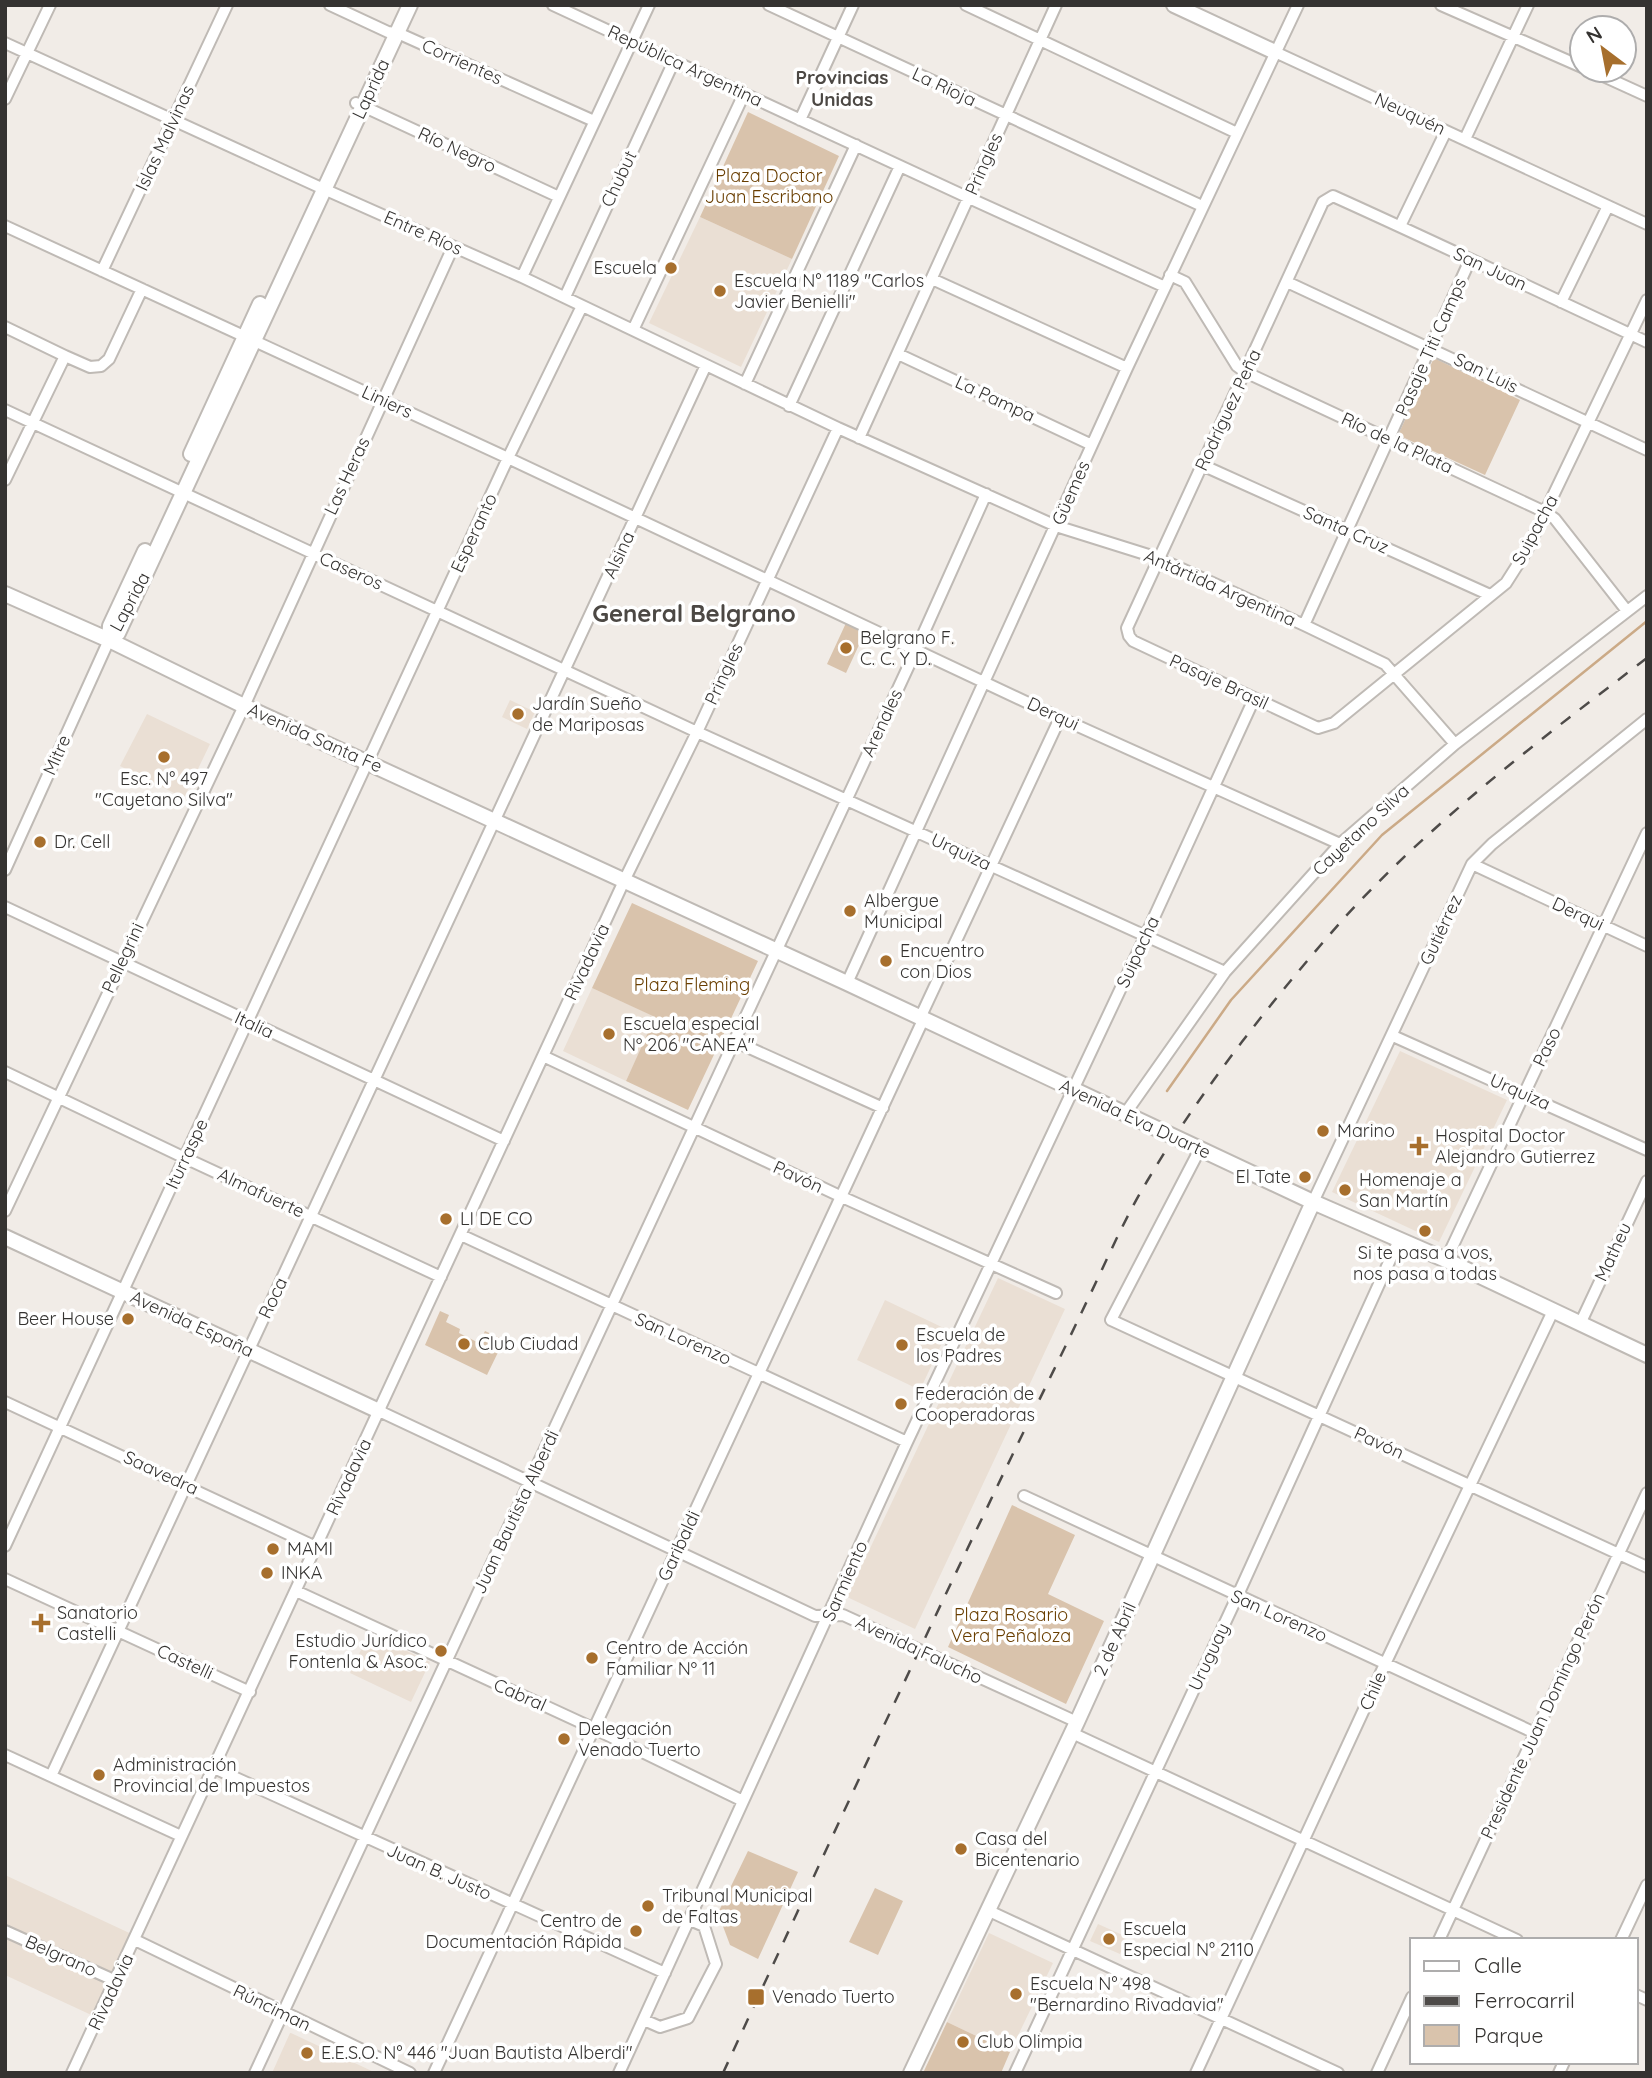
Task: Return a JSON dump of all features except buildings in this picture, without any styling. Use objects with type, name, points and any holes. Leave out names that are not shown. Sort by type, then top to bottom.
[{"type":"main road","name":"Laprida","points":[[393,32],[401,5]]},
{"type":"main road","name":"Laprida","points":[[109,640],[110,626],[179,491],[393,32],[410,5]]},
{"type":"main road","name":"Neuquén","points":[[1174,5],[1275,52]]},
{"type":"main road","name":"Avenida Santa Fe","points":[[5,594],[625,881]]},
{"type":"main road","name":"Avenida Eva Duarte","points":[[625,881],[1313,1202],[1446,1260],[1647,1354]]},
{"type":"main road","name":"2 de Abril","points":[[911,2073],[1074,1728],[1313,1202]]},
{"type":"main road","name":"Avenida España","points":[[5,1237],[379,1411]]},
{"type":"street","points":[[5,99],[50,5]]},
{"type":"street","name":"Islas Malvinas","points":[[102,271],[227,5]]},
{"type":"street","name":"Corrientes","points":[[330,5],[594,121]]},
{"type":"street","name":"República Argentina","points":[[553,5],[969,198]]},
{"type":"street","points":[[522,277],[649,5]]},
{"type":"street","name":"La Rioja","points":[[769,5],[1005,116]]},
{"type":"street","points":[[800,120],[853,5]]},
{"type":"street","points":[[966,5],[1237,133]]},
{"type":"street","name":"Pringles","points":[[859,438],[1056,5]]},
{"type":"street","name":"Güemes","points":[[847,983],[1127,368],[1298,5]]},
{"type":"street","points":[[1441,5],[1568,61]]},
{"type":"street","points":[[1465,139],[1528,5]]},
{"type":"street","name":"Entre Ríos","points":[[5,43],[320,188],[522,277],[838,428]]},
{"type":"street","name":"Neuquén","points":[[1275,52],[1647,224]]},
{"type":"street","name":"Chubut","points":[[565,297],[674,61]]},
{"type":"street","points":[[1621,84],[1647,96]]},
{"type":"street","points":[[633,330],[744,94]]},
{"type":"street","name":"Río Negro","points":[[359,105],[559,197]]},
{"type":"street","points":[[1005,116],[1202,206]]},
{"type":"street","points":[[1400,226],[1446,131]]},
{"type":"street","points":[[745,384],[856,145]]},
{"type":"street","points":[[789,406],[900,166]]},
{"type":"street","name":"San Juan","points":[[1333,196],[1647,342]]},
{"type":"street","name":"Rodríguez Peña","points":[[1127,628],[1323,202],[1333,196]]},
{"type":"street","points":[[969,198],[1165,286]]},
{"type":"street","points":[[1561,302],[1608,206]]},
{"type":"street","name":"Liniers","points":[[5,226],[768,581]]},
{"type":"street","name":"Las Heras","points":[[244,706],[453,247]]},
{"type":"street","name":"Pasaje Titi Camps","points":[[1304,625],[1470,260]]},
{"type":"street","name":"Río de la Plata","points":[[1170,275],[1185,282],[1231,360],[1245,372],[1545,512],[1555,519],[1627,611]]},
{"type":"street","points":[[932,279],[1127,368]]},
{"type":"street","name":"San Luis","points":[[1287,282],[1647,450]]},
{"type":"street","points":[[5,327],[90,367],[101,366],[109,359],[142,289]]},
{"type":"street","name":"Suipacha","points":[[1318,728],[1334,723],[1506,583],[1545,512],[1647,300]]},
{"type":"street","name":"Esperanto","points":[[369,763],[508,458],[582,306]]},
{"type":"street","name":"La Pampa","points":[[898,354],[1092,444]]},
{"type":"street","points":[[5,480],[65,356]]},
{"type":"street","name":"Alsina","points":[[496,821],[706,365]]},
{"type":"street","name":"Caseros","points":[[5,410],[697,732]]},
{"type":"street","name":"Pringles","points":[[625,881],[838,428]]},
{"type":"street","name":"Antártida Argentina","points":[[838,428],[1056,526],[1158,558],[1385,664],[1455,744]]},
{"type":"street","name":"Santa Cruz","points":[[1202,465],[1490,596]]},
{"type":"street","name":"Arenales","points":[[776,950],[986,495]]},
{"type":"street","name":"Derqui","points":[[768,581],[1212,788],[1340,844]]},
{"type":"street","name":"Cayetano Silva","points":[[1125,1114],[1226,972],[1340,844],[1455,744],[1647,596]]},
{"type":"street","name":"Pasaje Brasil","points":[[1127,628],[1133,641],[1318,728]]},
{"type":"street","name":"Mitre","points":[[5,870],[109,640]]},
{"type":"street","name":"Suipacha","points":[[1073,1090],[1254,699]]},
{"type":"street","name":"Pellegrini","points":[[5,1211],[244,706]]},
{"type":"street","points":[[921,1019],[1060,718]]},
{"type":"street","name":"Gutiérrez","points":[[1313,1202],[1472,864],[1492,844],[1647,719]]},
{"type":"street","name":"Urquiza","points":[[697,732],[1226,972]]},
{"type":"street","name":"Iturraspe","points":[[5,1546],[369,763]]},
{"type":"street","name":"Roca","points":[[51,1776],[496,821]]},
{"type":"street","name":"Paso","points":[[1446,1260],[1647,833]]},
{"type":"street","name":"Derqui","points":[[1472,864],[1647,946]]},
{"type":"street","name":"Rivadavia","points":[[72,2073],[625,881]]},
{"type":"street","name":"Italia","points":[[5,907],[504,1141]]},
{"type":"street","name":"Juan Bautista Alberdi","points":[[255,2073],[776,950]]},
{"type":"street","name":"Garibaldi","points":[[434,2073],[758,1373],[842,1198],[921,1019]]},
{"type":"street","name":"Urquiza","points":[[1393,1035],[1647,1150]]},
{"type":"street","points":[[734,1041],[883,1108]]},
{"type":"street","name":"Pavón","points":[[543,1056],[842,1198],[1056,1293]]},
{"type":"street","name":"Almafuerte","points":[[5,1072],[441,1277]]},
{"type":"street","name":"Sarmiento","points":[[618,2073],[907,1442],[1073,1090]]},
{"type":"street","name":"Pavón","points":[[1200,1149],[1111,1320],[1647,1567]]},
{"type":"street","name":"Matheu","points":[[1580,1324],[1647,1181]]},
{"type":"street","name":"San Lorenzo","points":[[461,1235],[907,1442]]},
{"type":"street","name":"Uruguay","points":[[1015,2073],[1237,1597],[1399,1240]]},
{"type":"street","name":"Chile","points":[[1196,2073],[1385,1664],[1553,1311]]},
{"type":"street","name":"Saavedra","points":[[5,1402],[186,1484],[316,1547]]},
{"type":"street","name":"Avenida Falucho","points":[[379,1411],[815,1616],[843,1615],[1074,1728],[1155,1773],[1513,1938]]},
{"type":"street","name":"Presidente Juan Domingo Perón","points":[[1440,1938],[1647,1493]]},
{"type":"street","name":"San Lorenzo","points":[[1024,1496],[1535,1733]]},
{"type":"street","name":"Castelli","points":[[5,1579],[250,1692]]},
{"type":"street","name":"Cabral","points":[[296,1591],[595,1729],[743,1801]]},
{"type":"street","points":[[5,1755],[181,1836]]},
{"type":"street","name":"Juan B. Justo","points":[[215,1768],[665,1973]]},
{"type":"street","points":[[1622,1938],[1647,1885]]},
{"type":"street","points":[[987,1910],[1338,2073]]},
{"type":"street","points":[[644,2020],[660,2027],[688,2018],[716,1964],[704,1926],[690,1920]]},
{"type":"street","name":"Belgrano","points":[[5,1931],[116,1981]]},
{"type":"street","name":"Rúnciman","points":[[135,1940],[410,2073]]},
{"type":"street","points":[[1377,2073],[1410,2001]]},
{"type":"shaded area","name":"Escuela N° 1189 \"Carlos Javier Benielli\"","points":[[700,217],[792,259],[741,367],[649,323]]},
{"type":"shaded area","name":"Jardín Sueño de Mariposas","points":[[510,700],[535,712],[527,729],[502,717]]},
{"type":"shaded area","name":"Esc. N° 497 \"Cayetano Silva\"","points":[[147,714],[210,744],[184,798],[120,766]]},
{"type":"shaded area","name":"Escuela especial Nº 206 \"CANEA\"","points":[[592,988],[656,1017],[626,1081],[563,1051]]},
{"type":"shaded area","name":"Hospital Doctor Alejandro Gutierrez","points":[[1400,1051],[1507,1100],[1439,1242],[1332,1192]]},
{"type":"shaded area","points":[[998,1278],[1065,1309],[915,1629],[847,1597]]},
{"type":"shaded area","name":"Escuela de los Padres","points":[[885,1300],[948,1330],[920,1390],[857,1360]]},
{"type":"shaded area","points":[[369,1633],[430,1662],[411,1702],[350,1673]]},
{"type":"shaded area","points":[[5,1875],[138,1937],[100,2019],[5,1975]]},
{"type":"shaded area","name":"Escuela Especial N° 2110","points":[[1098,1924],[1127,1937],[1120,1954],[1090,1941]]},
{"type":"shaded area","name":"Escuela N° 498 \"Bernardino Rivadavia\"","points":[[989,1933],[1053,1963],[1010,2052],[947,2022]]},
{"type":"shaded area","name":"E.E.S.O. N° 446 \"Juan Bautista Alberdi\"","points":[[291,2033],[376,2073],[272,2073]]},
{"type":"green space","name":"Plaza Doctor Juan Escribano","points":[[748,112],[839,156],[792,259],[700,217]]},
{"type":"green space","points":[[1434,358],[1520,400],[1485,475],[1398,435]]},
{"type":"green space","name":"Belgrano F. C. C. Y D.","points":[[846,623],[865,632],[846,673],[827,664]]},
{"type":"green space","name":"Plaza Fleming","points":[[632,903],[758,961],[688,1110],[626,1081],[655,1017],[592,988]]},
{"type":"green space","name":"Club Ciudad","points":[[440,1311],[449,1315],[446,1322],[460,1329],[459,1333],[479,1343],[485,1331],[504,1340],[487,1375],[425,1345]]},
{"type":"green space","name":"Plaza Rosario Vera Peñaloza","points":[[1012,1505],[1075,1535],[1048,1594],[1104,1621],[1066,1704],[948,1647]]},
{"type":"green space","points":[[748,1851],[798,1872],[758,1959],[730,1945],[718,1913]]},
{"type":"green space","points":[[875,1888],[903,1901],[878,1955],[849,1942]]},
{"type":"green space","name":"Club Olimpia","points":[[947,2022],[1010,2052],[1001,2073],[923,2073]]},
{"type":"waterway","points":[[1167,1091],[1231,1000],[1382,835],[1647,621]]},
{"type":"railway","points":[[723,2073],[886,1721],[1124,1223],[1192,1110],[1267,1009],[1380,880],[1490,781],[1647,658]]},
{"type":"place","name":"Escuela","points":[[671,268]]},
{"type":"place","name":"Escuela N° 1189 \"Carlos Javier Benielli\"","points":[[720,291]]},
{"type":"place","name":"Belgrano F. C. C. Y D.","points":[[846,648]]},
{"type":"place","name":"Jardín Sueño de Mariposas","points":[[518,714]]},
{"type":"place","name":"Esc. N° 497 \"Cayetano Silva\"","points":[[164,757]]},
{"type":"place","name":"Dr. Cell","points":[[40,842]]},
{"type":"place","name":"Albergue Municipal","points":[[850,911]]},
{"type":"place","name":"Encuentro con Dios","points":[[886,961]]},
{"type":"place","name":"Escuela especial Nº 206 \"CANEA\"","points":[[609,1034]]},
{"type":"place","name":"Marino","points":[[1323,1131]]},
{"type":"place","name":"Hospital Doctor Alejandro Gutierrez","points":[[1419,1146]]},
{"type":"place","name":"El Tate","points":[[1305,1177]]},
{"type":"place","name":"Homenaje a San Martín","points":[[1345,1190]]},
{"type":"place","name":"LI DE CO","points":[[446,1219]]},
{"type":"place","name":"Si te pasa a vos, nos pasa a todas","points":[[1425,1231]]},
{"type":"place","name":"Beer House","points":[[128,1319]]},
{"type":"place","name":"Club Ciudad","points":[[464,1344]]},
{"type":"place","name":"Escuela de los Padres","points":[[902,1345]]},
{"type":"place","name":"Federación de Cooperadoras","points":[[901,1404]]},
{"type":"place","name":"MAMI","points":[[273,1549]]},
{"type":"place","name":"INKA","points":[[267,1573]]},
{"type":"place","name":"Sanatorio Castelli","points":[[41,1623]]},
{"type":"place","name":"Estudio Jurídico Fontenla & Asoc.","points":[[441,1651]]},
{"type":"place","name":"Centro de Acción Familiar Nº 11","points":[[592,1658]]},
{"type":"place","name":"Delegación Venado Tuerto","points":[[564,1739]]},
{"type":"place","name":"Administración Provincial de Impuestos","points":[[99,1775]]},
{"type":"place","name":"Casa del Bicentenario","points":[[961,1849]]},
{"type":"place","name":"Tribunal Municipal de Faltas","points":[[648,1906]]},
{"type":"place","name":"Centro de Documentación Rápida","points":[[636,1931]]},
{"type":"place","name":"Escuela Especial N° 2110","points":[[1109,1939]]},
{"type":"place","name":"Escuela N° 498 \"Bernardino Rivadavia\"","points":[[1016,1994]]},
{"type":"place","name":"Venado Tuerto","points":[[756,1997]]},
{"type":"place","name":"Club Olimpia","points":[[963,2042]]},
{"type":"place","name":"E.E.S.O. N° 446 \"Juan Bautista Alberdi\"","points":[[307,2053]]},
{"type":"district","name":"Provincias Unidas","points":[[842,88]]},
{"type":"district","name":"General Belgrano","points":[[694,614]]}]
